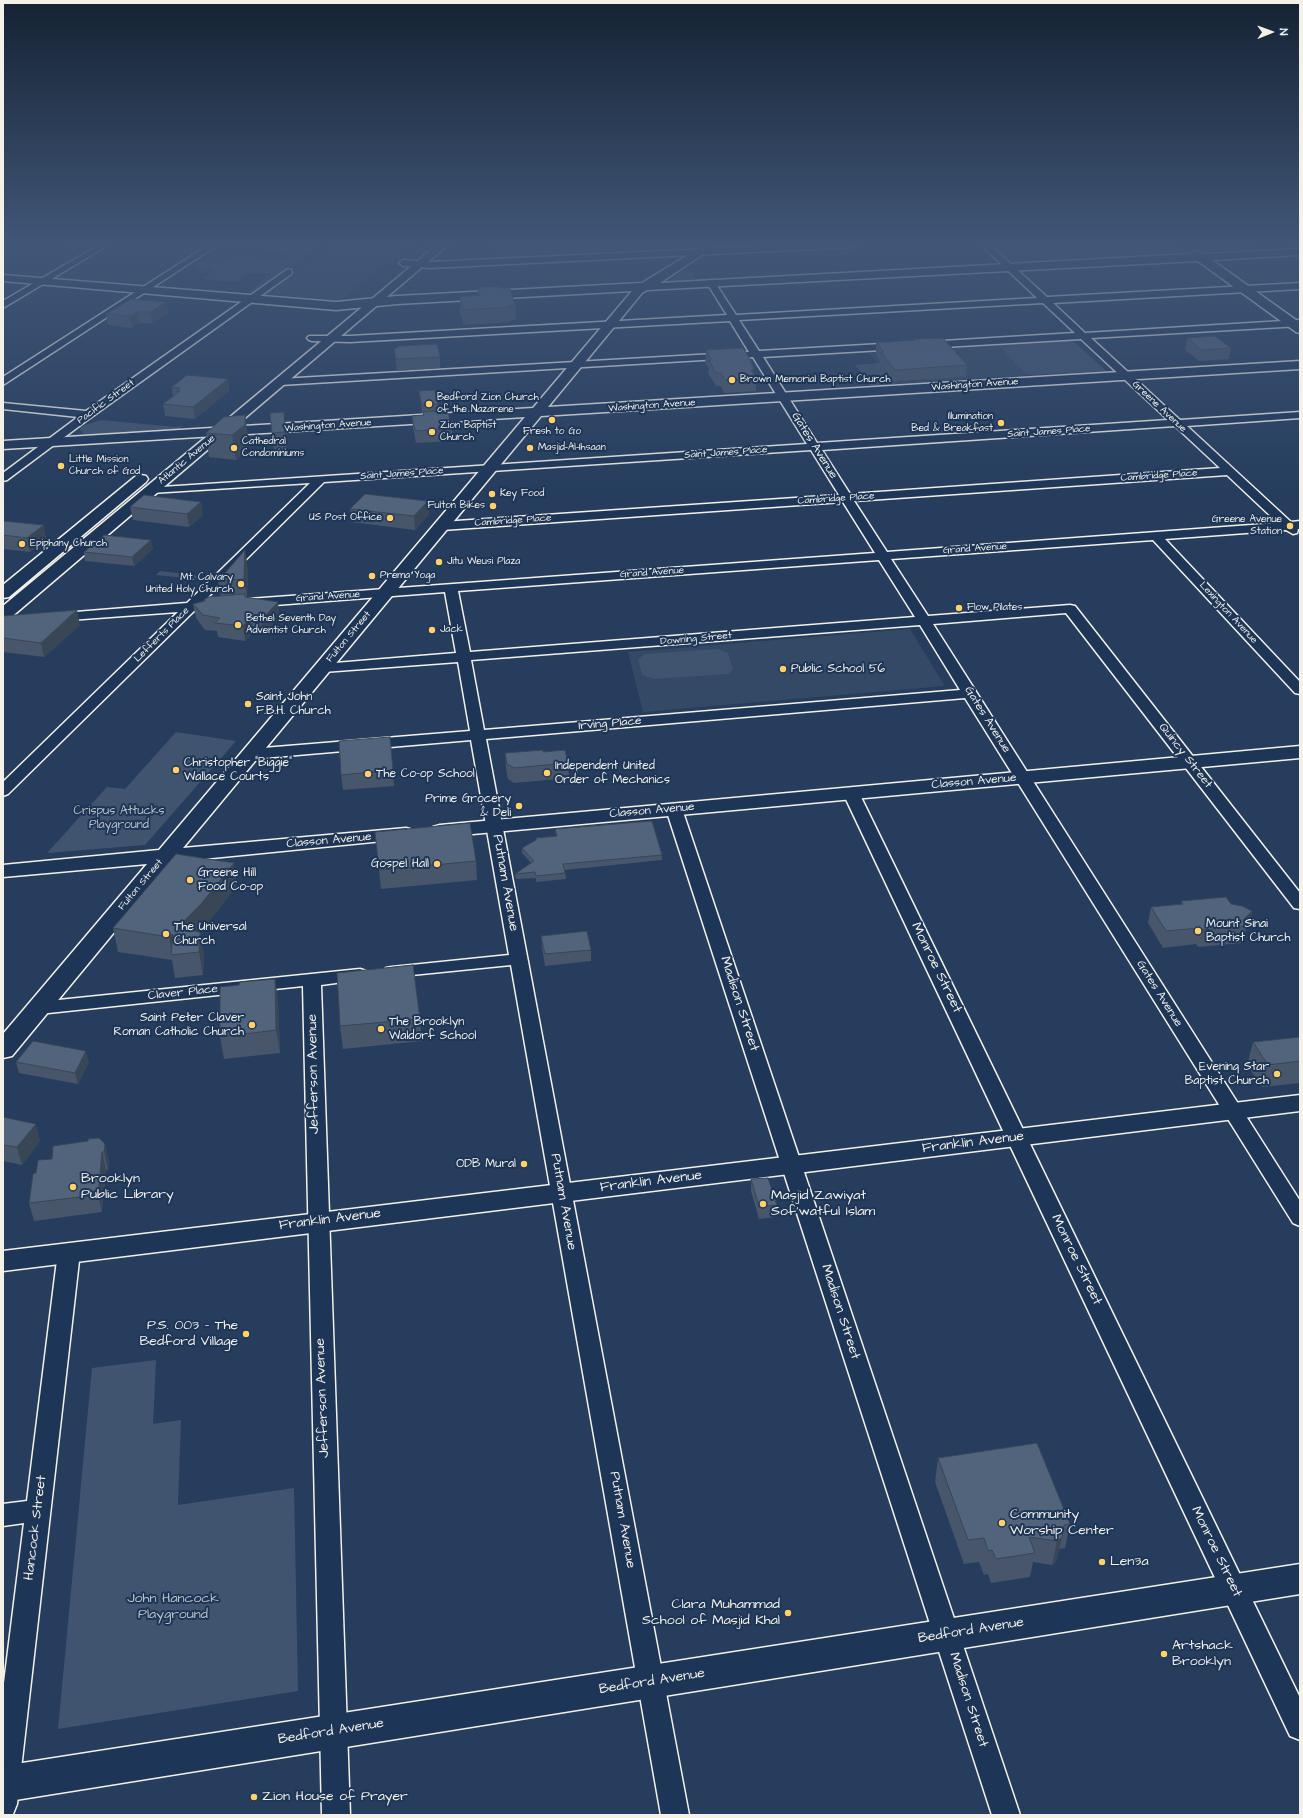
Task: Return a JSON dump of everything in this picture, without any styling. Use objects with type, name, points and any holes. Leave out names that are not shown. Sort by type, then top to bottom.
[{"type":"main road","name":"Atlantic Avenue","points":[[302,346],[312,338],[329,329]]},
{"type":"main road","name":"Atlantic Avenue","points":[[7,617],[151,490],[280,382],[330,329]]},
{"type":"main road","name":"Fulton Street","points":[[3,1050],[607,329]]},
{"type":"main road","name":"Washington Avenue","points":[[3,445],[1300,365]]},
{"type":"main road","name":"Atlantic Avenue","points":[[114,438],[179,448],[215,418]]},
{"type":"main road","name":"Atlantic Avenue","points":[[3,592],[151,470]]},
{"type":"main road","name":"Classon Avenue","points":[[3,871],[1300,752]]},
{"type":"main road","name":"Franklin Avenue","points":[[3,1261],[1300,1103]]},
{"type":"main road","name":"Bedford Avenue","points":[[4,1791],[334,1732],[1300,1580]]},
{"type":"street","points":[[3,382],[85,329]]},
{"type":"street","name":"Pacific Street","points":[[3,478],[208,329]]},
{"type":"street","points":[[332,329],[350,339],[539,329]]},
{"type":"street","name":"Gates Avenue","points":[[740,329],[1300,1218]]},
{"type":"street","name":"Greene Avenue","points":[[1075,329],[1230,472],[1294,525],[1300,537]]},
{"type":"street","points":[[280,382],[1222,329]]},
{"type":"street","points":[[3,406],[89,415]]},
{"type":"street","name":"Saint James Place","points":[[151,490],[1178,423],[1298,417]]},
{"type":"street","name":"Cambridge Place","points":[[442,526],[1230,472]]},
{"type":"street","name":"Lefferts Place","points":[[3,791],[320,480]]},
{"type":"street","name":"Grand Avenue","points":[[45,618],[1294,525]]},
{"type":"street","name":"Lexington Avenue","points":[[1156,536],[1300,690]]},
{"type":"street","name":"Putnam Avenue","points":[[451,588],[675,1815]]},
{"type":"street","name":"Downing Street","points":[[323,668],[1070,609]]},
{"type":"street","name":"Quincy Street","points":[[1070,609],[1300,904]]},
{"type":"street","name":"Irving Place","points":[[251,754],[970,693]]},
{"type":"street","name":"Monroe Street","points":[[851,793],[1300,1727]]},
{"type":"street","name":"Madison Street","points":[[674,809],[1006,1815]]},
{"type":"street","name":"Claver Place","points":[[39,1008],[519,959]]},
{"type":"street","name":"Jefferson Avenue","points":[[312,980],[336,1815]]},
{"type":"street","name":"Hancock Street","points":[[4,1791],[70,1252]]},
{"type":"street","points":[[3,1515],[38,1510]]},
{"type":"shaded area","points":[[998,345],[1027,375],[894,384],[869,353]]},
{"type":"shaded area","name":"Public School 56","points":[[910,629],[945,686],[643,712],[628,652]]},
{"type":"green space","points":[[1073,341],[1106,371],[1027,375],[998,345]]},
{"type":"green space","points":[[880,363],[896,384],[870,385],[855,365]]},
{"type":"green space","points":[[101,420],[176,427],[182,426],[178,430],[92,435],[84,434],[80,430],[80,428],[85,425]]},
{"type":"green space","points":[[160,571],[200,576],[196,579],[156,575]]},
{"type":"green space","points":[[718,649],[728,653],[733,670],[728,674],[654,679],[642,675],[638,659],[645,654]]},
{"type":"green space","name":"Crispus Attucks Playground","points":[[176,732],[236,741],[145,845],[47,853],[107,787],[125,789]]},
{"type":"green space","name":"John Hancock Playground","points":[[156,1360],[153,1424],[181,1420],[178,1505],[294,1488],[298,1691],[58,1729],[92,1368]]},
{"type":"building","points":[[1215,336],[1231,348],[1201,350],[1187,338]]},
{"type":"building","points":[[943,338],[967,365],[895,370],[881,352],[884,352],[876,343],[915,340],[914,339]]},
{"type":"building","points":[[437,344],[440,357],[396,359],[394,349],[400,346]]},
{"type":"building","points":[[743,348],[752,362],[750,362],[754,369],[751,370],[756,378],[725,380],[721,373],[716,373],[709,360],[711,360],[706,350]]},
{"type":"building","points":[[187,375],[228,379],[193,407],[163,404],[180,391],[176,391],[180,388],[172,387]]},
{"type":"building","points":[[435,390],[438,404],[422,405],[419,391]]},
{"type":"building","points":[[439,411],[440,414],[448,413],[452,428],[415,431],[412,416],[424,415],[423,412]]},
{"type":"building","points":[[284,412],[285,432],[272,433],[270,413]]},
{"type":"building","points":[[245,415],[245,425],[232,435],[206,433],[224,417]]},
{"type":"building","points":[[365,494],[428,501],[414,516],[350,509]]},
{"type":"building","points":[[144,495],[201,502],[187,514],[130,507]]},
{"type":"building","points":[[3,521],[44,525],[27,538],[3,535]]},
{"type":"building","points":[[104,535],[151,540],[132,557],[84,552]]},
{"type":"building","points":[[245,550],[244,579],[218,581]]},
{"type":"building","points":[[245,594],[245,597],[278,602],[261,620],[250,618],[243,626],[215,623],[220,618],[203,615],[193,604],[205,601],[208,597]]},
{"type":"building","points":[[77,610],[41,643],[3,638],[3,616]]},
{"type":"building","points":[[390,737],[393,770],[341,775],[339,741]]},
{"type":"building","points":[[543,750],[543,752],[565,750],[568,763],[514,768],[507,764],[505,753]]},
{"type":"building","points":[[652,821],[662,855],[563,864],[565,873],[536,876],[535,872],[515,874],[534,861],[522,848],[536,840],[536,838],[557,836],[555,829]]},
{"type":"building","points":[[470,823],[476,861],[379,870],[375,832]]},
{"type":"building","points":[[176,854],[234,863],[201,904],[177,928],[200,932],[199,952],[171,955],[173,934],[169,937],[113,928]]},
{"type":"building","points":[[1226,897],[1231,904],[1242,906],[1252,911],[1243,920],[1247,926],[1202,930],[1200,928],[1166,931],[1151,907],[1183,904],[1181,901]]},
{"type":"building","points":[[587,931],[591,950],[545,954],[541,936]]},
{"type":"building","points":[[413,965],[420,1019],[340,1026],[337,973]]},
{"type":"building","points":[[275,979],[276,1030],[220,1037],[220,987],[239,985],[240,982]]},
{"type":"building","points":[[1300,1037],[1300,1061],[1268,1065],[1253,1042]]},
{"type":"building","points":[[33,1041],[86,1051],[75,1073],[16,1062]]},
{"type":"building","points":[[3,1117],[36,1124],[17,1147],[3,1145]]},
{"type":"building","points":[[99,1138],[105,1144],[104,1152],[102,1152],[98,1195],[29,1203],[33,1174],[36,1173],[38,1160],[52,1159],[53,1146]]},
{"type":"building","points":[[768,1178],[777,1205],[759,1207],[751,1179]]},
{"type":"building","name":"Community Worship Center","points":[[1037,1443],[1070,1524],[1064,1525],[1062,1538],[1057,1541],[1029,1537],[1035,1553],[996,1559],[992,1550],[988,1551],[984,1538],[968,1540],[938,1458]]},
{"type":"place","name":"Brown Memorial Baptist Church","points":[[732,380]]},
{"type":"place","name":"Bedford Zion Church of the Nazarene","points":[[429,404]]},
{"type":"place","name":"Fresh to Go","points":[[552,420]]},
{"type":"place","name":"Illumination Bed & Breakfast","points":[[1001,423]]},
{"type":"place","name":"Zion Baptist Church","points":[[432,432]]},
{"type":"place","name":"Cathedral Condominiums","points":[[234,448]]},
{"type":"place","name":"Masjid-Al-Ihsaan","points":[[530,448]]},
{"type":"place","name":"Little Mission Church of God","points":[[61,466]]},
{"type":"place","name":"Key Food","points":[[492,494]]},
{"type":"place","name":"Fulton Bikes","points":[[493,506]]},
{"type":"place","name":"US Post Office","points":[[390,518]]},
{"type":"place","name":"Greene Avenue Station","points":[[1290,526]]},
{"type":"place","name":"Epiphany Church","points":[[22,544]]},
{"type":"place","name":"Jitu Weusi Plaza","points":[[439,562]]},
{"type":"place","name":"Prema Yoga","points":[[372,576]]},
{"type":"place","name":"Mt. Calvary United Holy Church","points":[[241,584]]},
{"type":"place","name":"Flow Pilates","points":[[959,608]]},
{"type":"place","name":"Bethel Seventh Day Adventist Church","points":[[238,625]]},
{"type":"place","name":"Jack","points":[[432,630]]},
{"type":"place","name":"Public School 56","points":[[783,669]]},
{"type":"place","name":"Saint John F.B.H. Church","points":[[248,704]]},
{"type":"place","name":"Christopher \"Biggie\" Wallace Courts","points":[[176,770]]},
{"type":"place","name":"Independent United Order of Mechanics","points":[[547,773]]},
{"type":"place","name":"The Co-op School","points":[[368,774]]},
{"type":"place","name":"Prime Grocery & Deli","points":[[519,806]]},
{"type":"place","name":"Gospel Hall","points":[[437,864]]},
{"type":"place","name":"Greene Hill Food Co-op","points":[[190,880]]},
{"type":"place","name":"Mount Sinai Baptist Church","points":[[1198,931]]},
{"type":"place","name":"The Universal Church","points":[[166,934]]},
{"type":"place","name":"Saint Peter Claver Roman Catholic Church","points":[[252,1025]]},
{"type":"place","name":"The Brooklyn Waldorf School","points":[[381,1029]]},
{"type":"place","name":"Evening Star Baptist Church","points":[[1277,1074]]},
{"type":"place","name":"ODB Mural","points":[[524,1164]]},
{"type":"place","name":"Brooklyn Public Library","points":[[73,1187]]},
{"type":"place","name":"Masjid Zawiyat Sof'watful Islam","points":[[763,1204]]},
{"type":"place","name":"P.S. 003 - The Bedford Village","points":[[246,1334]]},
{"type":"place","name":"Community Worship Center","points":[[1002,1523]]},
{"type":"place","name":"Len3a","points":[[1102,1562]]},
{"type":"place","name":"Clara Muhammad School of Masjid Khal","points":[[788,1613]]},
{"type":"place","name":"Artshack Brooklyn","points":[[1164,1654]]},
{"type":"place","name":"Zion House of Prayer","points":[[254,1797]]}]
